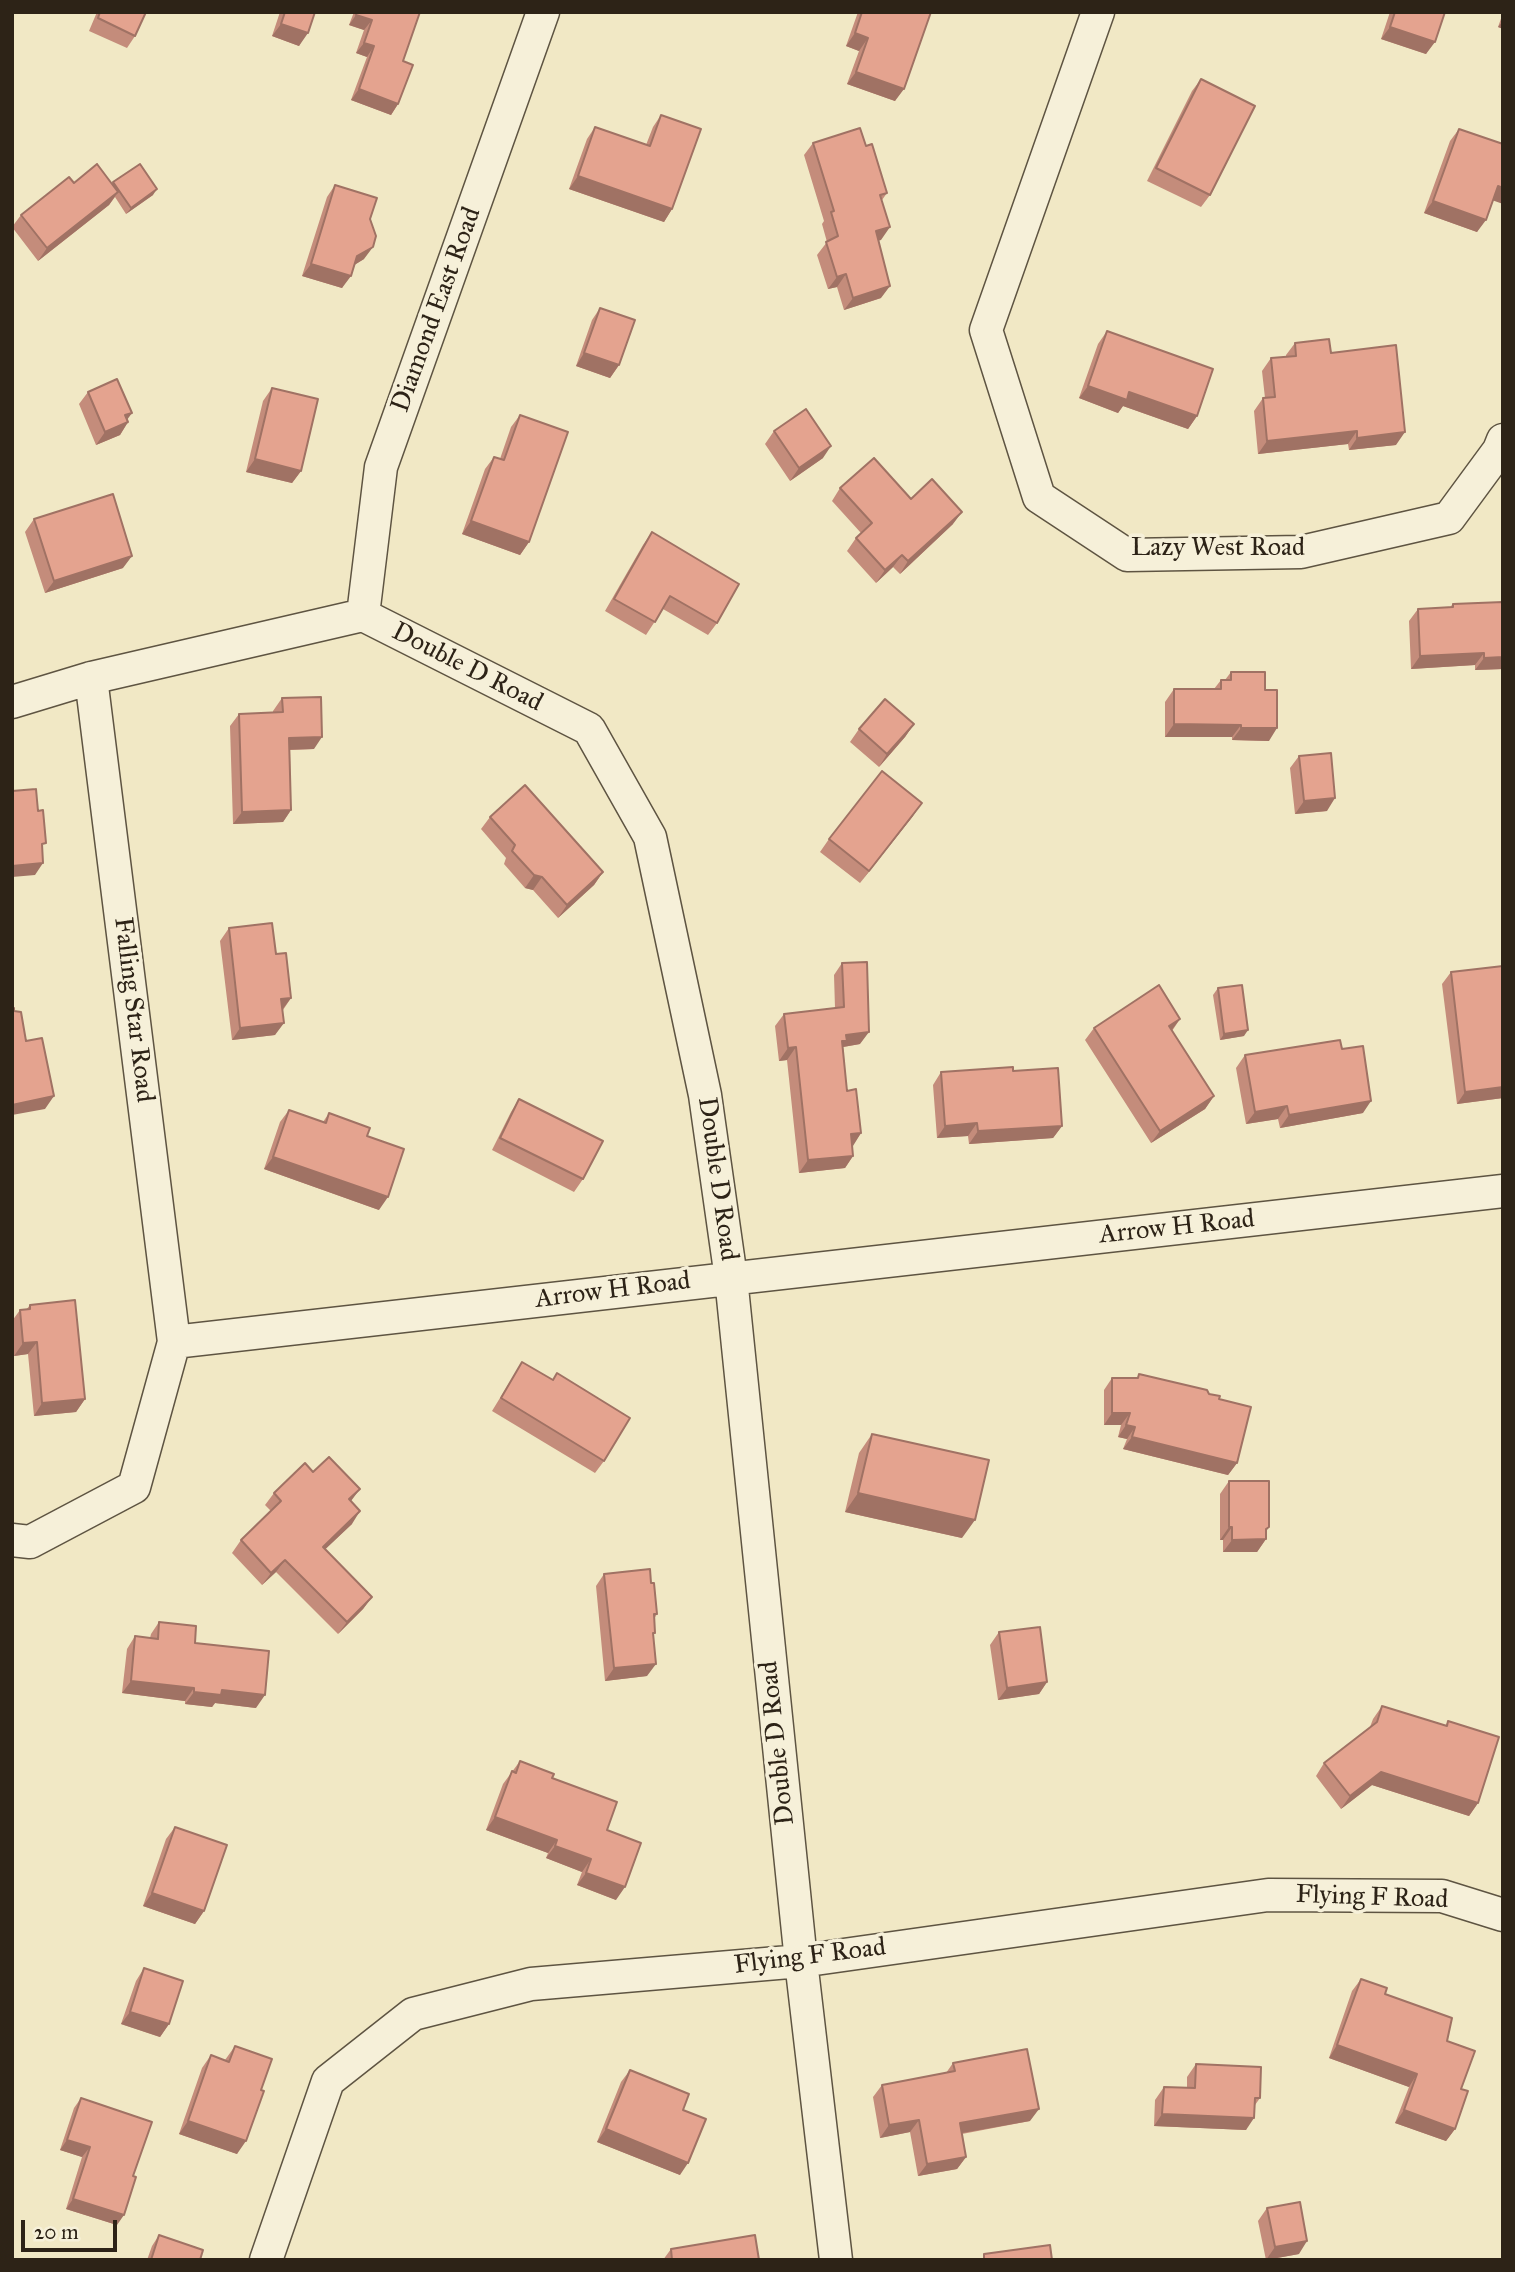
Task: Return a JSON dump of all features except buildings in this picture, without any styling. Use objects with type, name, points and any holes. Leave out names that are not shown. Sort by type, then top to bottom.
[{"type":"street","name":"Diamond East Road","points":[[363,615],[381,467],[543,12]]},
{"type":"street","name":"Lazy West Road","points":[[1098,12],[986,330],[1039,497],[1127,555],[1301,552],[1449,518],[1499,450],[1503,440]]},
{"type":"street","name":"Double D Road","points":[[12,702],[91,678],[363,615],[589,729],[650,836],[705,1095],[731,1278],[801,1961],[836,2260]]},
{"type":"street","name":"Falling Star Road","points":[[91,678],[174,1342]]},
{"type":"street","name":"Arrow H Road","points":[[174,1342],[1503,1191]]},
{"type":"street","points":[[12,1540],[30,1542],[134,1486],[174,1342]]},
{"type":"street","name":"Flying F Road","points":[[266,2260],[328,2081],[413,2014],[531,1984],[801,1961],[1268,1895],[1442,1896],[1503,1915]]}]
